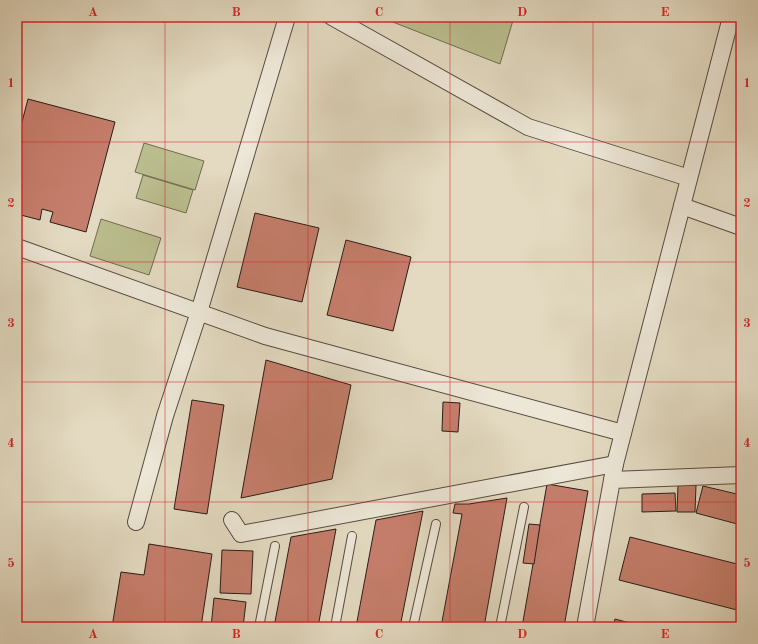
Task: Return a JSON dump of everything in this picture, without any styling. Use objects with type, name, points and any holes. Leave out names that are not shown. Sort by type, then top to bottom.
[{"type":"street","points":[[136,522],[165,416],[199,312],[287,17]]},
{"type":"street","points":[[332,17],[528,127],[689,178]]},
{"type":"street","points":[[585,627],[615,464],[731,17]]},
{"type":"street","points":[[682,206],[741,227]]},
{"type":"street","points":[[17,247],[265,336],[623,433]]},
{"type":"street","points":[[232,520],[241,534],[615,464]]},
{"type":"street","points":[[612,480],[741,476]]},
{"type":"lane","points":[[500,627],[524,507]]},
{"type":"lane","points":[[414,627],[436,524]]},
{"type":"lane","points":[[335,627],[352,536]]},
{"type":"lane","points":[[259,627],[275,546]]},
{"type":"green space","points":[[380,17],[514,17],[500,64]]},
{"type":"green space","points":[[144,143],[204,161],[195,190],[135,172]]},
{"type":"green space","points":[[143,175],[193,190],[186,213],[136,198]]},
{"type":"green space","points":[[101,219],[161,238],[149,275],[90,256]]},
{"type":"building","points":[[28,99],[115,122],[86,232],[50,222],[53,212],[42,209],[40,220],[17,214],[17,141]]},
{"type":"building","points":[[255,213],[319,228],[302,302],[237,287]]},
{"type":"building","points":[[346,240],[411,257],[393,331],[327,315]]},
{"type":"building","points":[[266,360],[351,385],[332,479],[241,498]]},
{"type":"building","points":[[192,400],[224,405],[207,514],[174,509]]},
{"type":"building","points":[[443,402],[460,403],[458,432],[442,431]]},
{"type":"building","points":[[547,484],[588,491],[564,627],[522,627]]},
{"type":"building","points":[[678,485],[696,485],[695,512],[677,512]]},
{"type":"building","points":[[703,486],[741,495],[741,525],[696,513]]},
{"type":"building","points":[[675,493],[676,511],[642,512],[642,494]]},
{"type":"building","points":[[507,498],[484,627],[441,627],[462,514],[453,513],[455,504],[469,504]]},
{"type":"building","points":[[423,511],[400,627],[356,627],[376,520]]},
{"type":"building","points":[[529,524],[540,525],[534,564],[523,563]]},
{"type":"building","points":[[336,529],[318,627],[274,627],[291,537]]},
{"type":"building","points":[[630,537],[741,565],[741,611],[619,580]]},
{"type":"building","points":[[149,544],[212,554],[201,627],[112,627],[121,572],[144,575]]},
{"type":"building","points":[[222,550],[253,551],[251,594],[220,593]]},
{"type":"building","points":[[214,598],[246,602],[243,627],[211,627]]},
{"type":"building","points":[[615,619],[645,627],[613,627]]}]
